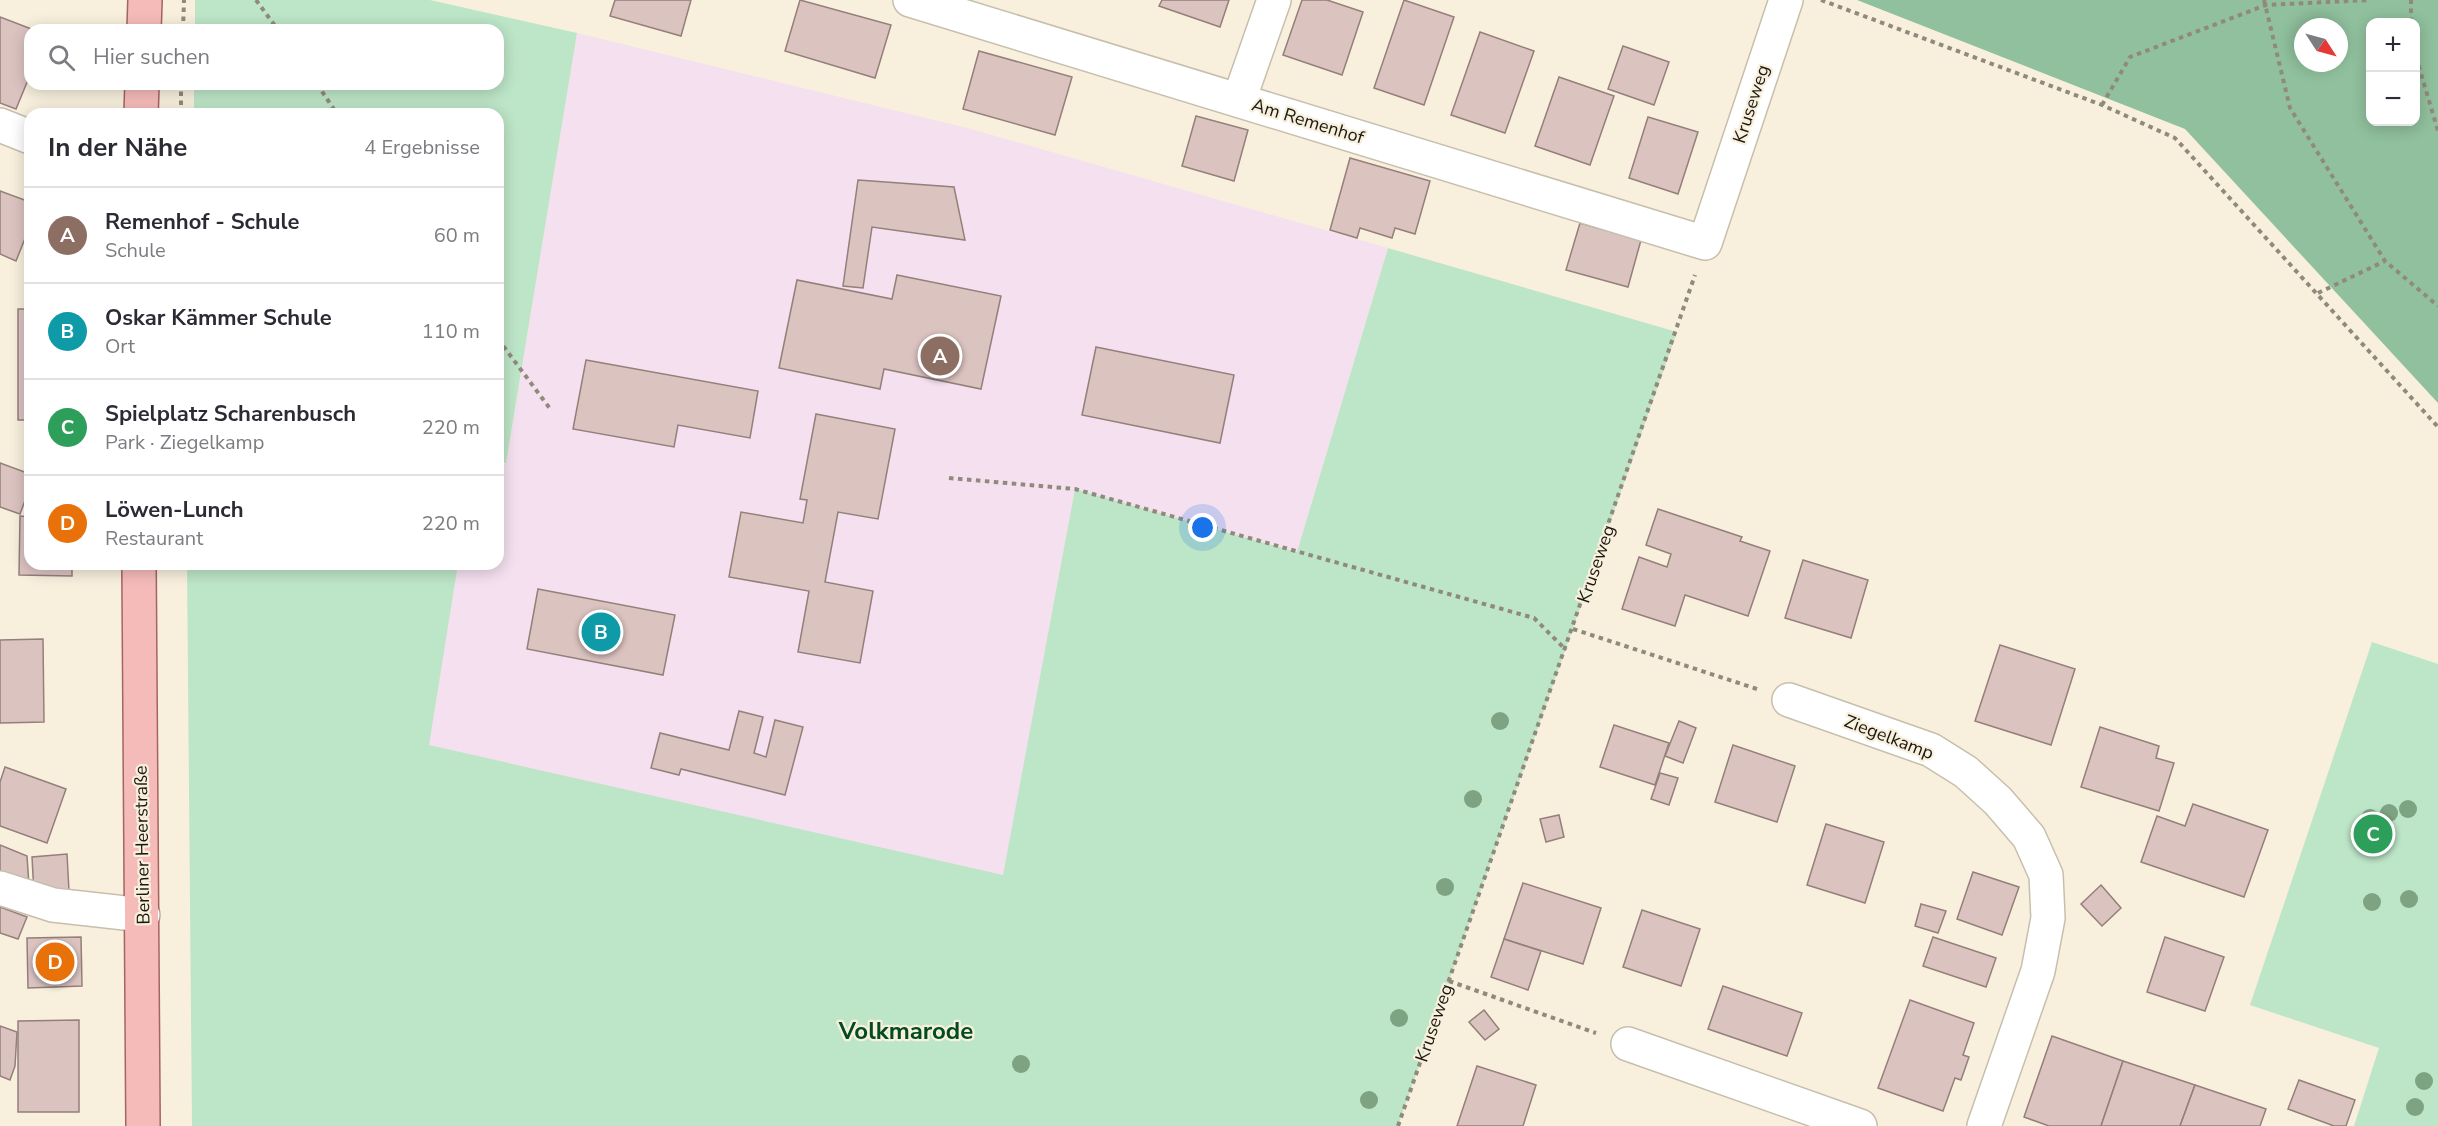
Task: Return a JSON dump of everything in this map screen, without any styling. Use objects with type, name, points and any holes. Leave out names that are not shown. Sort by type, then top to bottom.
[{"type":"main road","points":[[144,24],[145,0]]},
{"type":"main road","points":[[141,108],[142,90]]},
{"type":"main road","name":"Berliner Heerstraße","points":[[139,570],[143,1126]]},
{"type":"street","name":"Am Remenhof","points":[[910,0],[1705,243]]},
{"type":"street","points":[[1239,100],[1274,0]]},
{"type":"street","name":"Kruseweg","points":[[1705,243],[1786,0]]},
{"type":"street","points":[[0,125],[24,135]]},
{"type":"street","name":"Ziegelkamp","points":[[1789,700],[1931,750],[1966,772],[1998,801],[2029,837],[2038,856],[2046,875],[2048,918],[2038,971],[1984,1126]]},
{"type":"street","points":[[0,888],[53,905],[143,915]]},
{"type":"street","points":[[1628,1044],[1860,1126]]},
{"type":"path","points":[[183,24],[184,0]]},
{"type":"path","points":[[256,0],[274,24]]},
{"type":"path","points":[[1820,0],[2102,105],[2175,138],[2438,427]]},
{"type":"path","points":[[2102,105],[2130,57],[2265,2],[2370,0]]},
{"type":"path","points":[[2411,0],[2411,18]]},
{"type":"path","points":[[2265,2],[2290,108],[2385,261],[2438,306]]},
{"type":"path","points":[[2420,72],[2438,131]]},
{"type":"path","points":[[181,108],[182,90]]},
{"type":"path","points":[[321,90],[333,108]]},
{"type":"path","name":"Kruseweg","points":[[1398,1126],[1566,650],[1705,243]]},
{"type":"path","points":[[2318,293],[2385,261]]},
{"type":"path","points":[[504,347],[551,410]]},
{"type":"path","points":[[949,478],[1075,489],[1534,618],[1566,650]]},
{"type":"path","points":[[1573,629],[1789,700]]},
{"type":"path","points":[[1449,981],[1628,1044]]},
{"type":"shaded area","points":[[577,33],[971,129],[1388,248],[1297,552],[1075,489],[1003,876],[428,745],[457,570],[504,570],[504,466]]},
{"type":"green space","points":[[195,0],[430,0],[577,33],[506,463],[504,462],[504,108],[194,108],[194,90],[504,90],[504,24],[195,24]]},
{"type":"green space","points":[[1857,0],[2438,0],[2438,403],[2185,129]]},
{"type":"green space","points":[[1388,248],[1677,332],[1398,1126],[192,1126],[187,570],[457,570],[429,745],[1003,875],[1075,489],[1297,552]]},
{"type":"green space","points":[[2372,642],[2438,664],[2438,1126],[2354,1126],[2379,1048],[2250,1005]]},
{"type":"building","points":[[615,0],[691,0],[681,36],[610,16]]},
{"type":"building","points":[[800,0],[891,25],[875,78],[785,51]]},
{"type":"building","points":[[1162,0],[1229,0],[1220,27],[1159,6]]},
{"type":"building","points":[[1302,0],[1327,0],[1363,12],[1342,75],[1283,55]]},
{"type":"building","points":[[1404,0],[1454,17],[1424,105],[1374,88]]},
{"type":"building","points":[[0,17],[24,26],[24,90],[16,109],[0,103]]},
{"type":"building","points":[[1480,32],[1534,51],[1505,133],[1451,115]]},
{"type":"building","points":[[1623,46],[1669,62],[1654,105],[1608,89]]},
{"type":"building","points":[[979,51],[1072,77],[1055,135],[963,109]]},
{"type":"building","points":[[1559,77],[1614,96],[1590,165],[1535,146]]},
{"type":"building","points":[[1196,116],[1248,130],[1234,181],[1182,166]]},
{"type":"building","points":[[1648,117],[1698,132],[1678,194],[1629,178]]},
{"type":"building","points":[[1350,158],[1430,181],[1415,234],[1395,228],[1392,238],[1360,228],[1357,238],[1330,230]]},
{"type":"building","points":[[858,180],[954,187],[965,240],[872,227],[863,288],[843,286]]},
{"type":"building","points":[[0,191],[24,200],[24,241],[16,261],[0,254]]},
{"type":"building","points":[[1580,223],[1641,240],[1628,287],[1566,270]]},
{"type":"building","points":[[897,275],[1001,296],[981,389],[884,369],[880,389],[779,368],[797,280],[892,299]]},
{"type":"building","points":[[18,309],[24,309],[24,420],[18,420]]},
{"type":"building","points":[[1096,347],[1234,375],[1220,443],[1082,415]]},
{"type":"building","points":[[586,360],[758,391],[750,438],[678,425],[674,447],[573,429]]},
{"type":"building","points":[[816,414],[895,429],[878,519],[838,512],[825,582],[873,591],[860,663],[798,652],[809,591],[729,577],[741,512],[803,523],[807,500],[800,499]]},
{"type":"building","points":[[0,463],[24,472],[24,503],[20,514],[0,507]]},
{"type":"building","points":[[1658,509],[1742,537],[1740,541],[1770,551],[1748,616],[1685,595],[1675,626],[1622,609],[1639,557],[1667,567],[1671,554],[1646,545]]},
{"type":"building","points":[[20,516],[24,516],[24,570],[72,570],[72,576],[19,575]]},
{"type":"building","points":[[1803,560],[1868,580],[1851,638],[1785,618]]},
{"type":"building","points":[[538,589],[675,615],[663,675],[527,649]]},
{"type":"building","points":[[43,639],[44,722],[0,723],[0,640]]},
{"type":"building","points":[[2000,645],[2075,669],[2051,745],[1975,721]]},
{"type":"building","points":[[739,711],[763,717],[754,753],[766,757],[775,720],[803,727],[785,795],[681,769],[679,775],[651,768],[660,733],[729,750]]},
{"type":"building","points":[[1679,721],[1696,728],[1683,763],[1665,756]]},
{"type":"building","points":[[1614,725],[1669,743],[1655,785],[1600,767]]},
{"type":"building","points":[[2100,727],[2159,746],[2156,758],[2174,763],[2159,811],[2081,787]]},
{"type":"building","points":[[1733,745],[1795,766],[1777,822],[1715,802]]},
{"type":"building","points":[[5,767],[66,789],[47,843],[0,826],[0,782]]},
{"type":"building","points":[[1660,773],[1678,778],[1669,805],[1651,799]]},
{"type":"building","points":[[2193,804],[2268,830],[2244,897],[2141,862],[2157,816],[2185,826]]},
{"type":"building","points":[[1559,815],[1564,837],[1546,842],[1540,819]]},
{"type":"building","points":[[1826,824],[1884,842],[1865,903],[1807,885]]},
{"type":"building","points":[[0,845],[27,856],[29,886],[0,875]]},
{"type":"building","points":[[67,854],[69,891],[34,894],[32,857]]},
{"type":"building","points":[[1973,872],[2019,887],[2002,935],[1957,919]]},
{"type":"building","points":[[1523,883],[1601,908],[1583,964],[1504,939]]},
{"type":"building","points":[[2101,885],[2121,908],[2102,926],[2081,904]]},
{"type":"building","points":[[1921,904],[1946,911],[1938,933],[1915,926]]},
{"type":"building","points":[[0,907],[27,917],[18,939],[0,933]]},
{"type":"building","points":[[1642,910],[1700,929],[1681,986],[1623,967]]},
{"type":"building","points":[[81,937],[82,986],[28,988],[27,938]]},
{"type":"building","points":[[1933,937],[1996,958],[1986,987],[1923,966]]},
{"type":"building","points":[[2165,937],[2224,957],[2205,1011],[2147,992]]},
{"type":"building","points":[[1504,939],[1541,951],[1528,990],[1491,977]]},
{"type":"building","points":[[1723,986],[1802,1013],[1787,1056],[1708,1029]]},
{"type":"building","points":[[1910,1000],[1974,1023],[1963,1055],[1969,1057],[1961,1080],[1955,1078],[1943,1111],[1878,1088]]},
{"type":"building","points":[[1484,1010],[1499,1029],[1485,1040],[1469,1022]]},
{"type":"building","points":[[79,1020],[79,1112],[18,1112],[18,1021]]},
{"type":"building","points":[[0,1026],[17,1032],[15,1066],[10,1080],[0,1076]]},
{"type":"building","points":[[2052,1036],[2123,1061],[2101,1126],[2049,1126],[2024,1117]]},
{"type":"building","points":[[2123,1061],[2195,1085],[2180,1126],[2101,1126]]},
{"type":"building","points":[[1477,1066],[1536,1085],[1523,1126],[1457,1126]]},
{"type":"building","points":[[2299,1080],[2355,1100],[2346,1126],[2334,1126],[2288,1109]]},
{"type":"building","points":[[2195,1085],[2266,1109],[2260,1126],[2180,1126]]},
{"type":"place","name":"Remenhof - Schule","points":[[940,356]]},
{"type":"place","name":"Oskar Kämmer Schule","points":[[601,632]]},
{"type":"place","name":"Spielplatz Scharenbusch","points":[[2373,834]]},
{"type":"place","name":"Löwen-Lunch","points":[[55,962]]},
{"type":"district","name":"Volkmarode","points":[[906,1031]]}]
